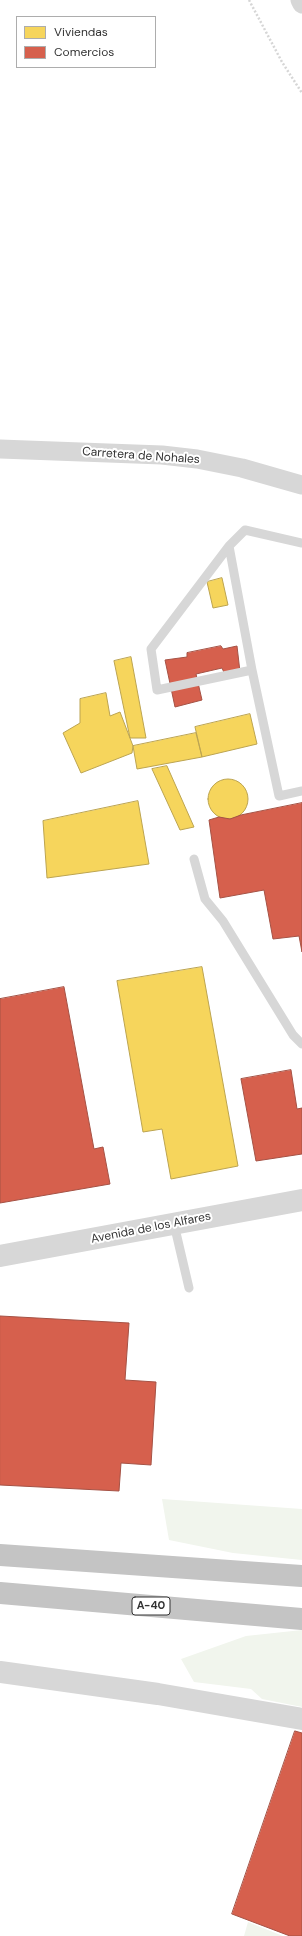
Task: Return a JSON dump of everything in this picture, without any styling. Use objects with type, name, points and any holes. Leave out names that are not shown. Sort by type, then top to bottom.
[{"type":"highway","points":[[0,1555],[302,1576]]},
{"type":"highway","name":"A-40","points":[[0,1594],[302,1619]]},
{"type":"highway","points":[[0,1608],[157,1607]]},
{"type":"street","points":[[300,0],[302,4]]},
{"type":"street","name":"Carretera de Nohales","points":[[0,449],[162,455],[197,458],[242,468],[302,485]]},
{"type":"street","name":"Avenida de los Alfares","points":[[0,1256],[302,1200]]},
{"type":"street","points":[[0,1672],[158,1694],[302,1719]]},
{"type":"lane","points":[[252,670],[157,690],[151,649],[229,546],[245,530],[302,543]]},
{"type":"lane","points":[[229,546],[252,670],[279,796],[302,791]]},
{"type":"lane","points":[[194,859],[205,899],[223,921],[292,1035],[302,1044]]},
{"type":"lane","points":[[174,1224],[189,1288]]},
{"type":"path","points":[[249,0],[282,62],[302,93]]},
{"type":"shaded area","points":[[162,1499],[302,1509],[302,1560],[233,1553],[169,1540]]},
{"type":"shaded area","points":[[302,1630],[302,1707],[262,1699],[251,1689],[194,1682],[181,1659],[246,1636]]},
{"type":"shaded area","points":[[248,1922],[283,1936],[244,1936]]},
{"type":"building: Viviendas","points":[[222,578],[228,605],[213,608],[207,582]]},
{"type":"building: Viviendas","points":[[131,657],[146,738],[130,738],[114,661]]},
{"type":"building: Viviendas","points":[[106,693],[110,716],[120,712],[133,746],[132,753],[81,773],[63,733],[80,723],[80,699]]},
{"type":"building: Viviendas","points":[[250,714],[257,744],[202,757],[195,727]]},
{"type":"building: Viviendas","points":[[196,733],[202,757],[137,769],[133,746]]},
{"type":"building: Viviendas","points":[[167,766],[194,827],[180,830],[152,769]]},
{"type":"building: Viviendas","points":[[232,779],[239,782],[245,788],[248,799],[247,807],[239,816],[232,819],[224,819],[217,816],[209,807],[208,795],[211,788],[220,780]]},
{"type":"building: Viviendas","points":[[138,801],[149,864],[47,878],[43,821]]},
{"type":"building: Viviendas","points":[[202,967],[238,1166],[171,1179],[162,1129],[143,1132],[117,981]]},
{"type":"building: Comercios","points":[[221,646],[223,649],[237,646],[240,672],[226,677],[222,668],[196,674],[202,700],[175,707],[165,660],[187,657],[187,653]]},
{"type":"building: Comercios","points":[[302,803],[302,952],[299,936],[273,939],[264,890],[220,898],[209,820],[219,817],[230,819],[241,815]]},
{"type":"building: Comercios","points":[[64,987],[94,1149],[103,1147],[110,1184],[0,1203],[0,999]]},
{"type":"building: Comercios","points":[[291,1070],[297,1109],[302,1108],[302,1154],[256,1161],[241,1079]]},
{"type":"building: Comercios","points":[[0,1316],[129,1323],[125,1380],[156,1382],[151,1465],[121,1463],[119,1491],[0,1485]]},
{"type":"building: Comercios","points":[[295,1731],[302,1733],[302,1936],[290,1936],[232,1914]]}]
